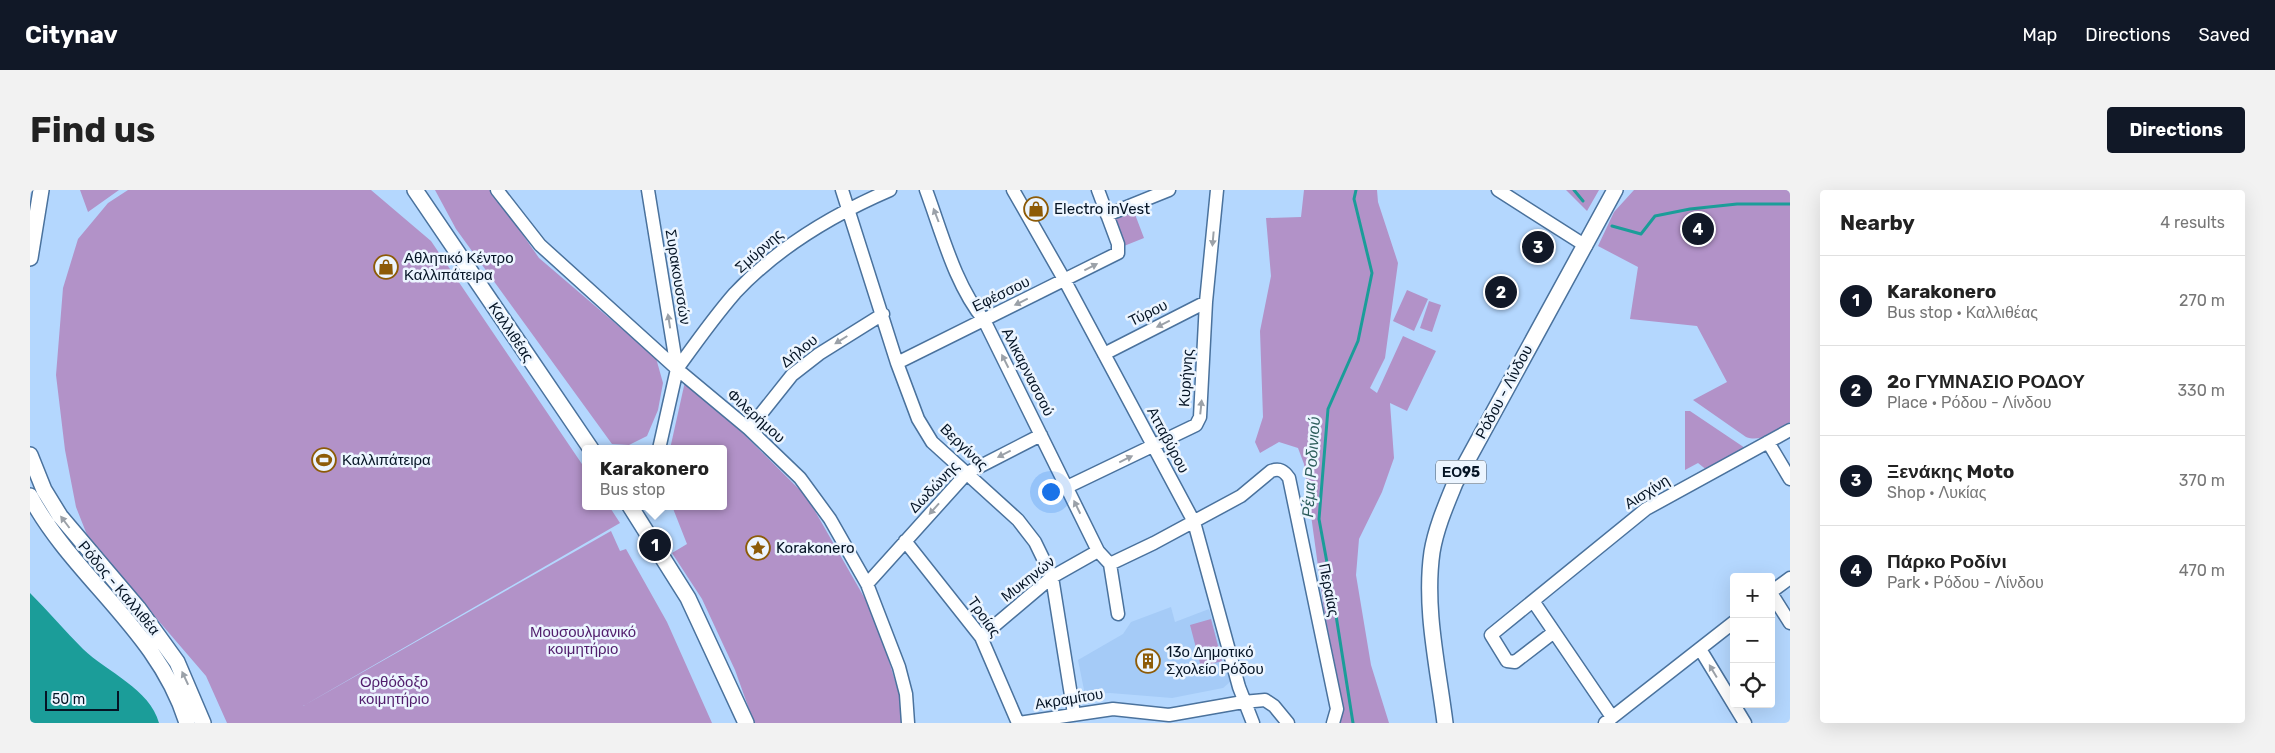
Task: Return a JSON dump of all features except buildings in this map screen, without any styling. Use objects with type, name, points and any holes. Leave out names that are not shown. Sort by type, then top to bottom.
[{"type":"main road","points":[[30,258],[41,190]]},
{"type":"main road","name":"Καλλιθέας","points":[[414,190],[588,445]]},
{"type":"main road","name":"Ρόδου - Λίνδου","points":[[1445,723],[1429,589],[1432,549],[1438,527],[1455,483],[1615,190]]},
{"type":"main road","name":"Ρόδου - Λίνδου","points":[[1586,246],[1628,190]]},
{"type":"main road","name":"Ρόδος - Καλλιθέα","points":[[30,455],[44,490],[60,516],[138,608],[178,662],[203,723]]},
{"type":"main road","name":"Ρόδος - Καλλιθέα","points":[[30,496],[58,538],[126,617],[156,657],[171,682],[187,723]]},
{"type":"main road","points":[[633,510],[688,598],[746,723]]},
{"type":"street","name":"Φιλερήμου","points":[[497,190],[540,245],[677,369],[749,429],[800,478],[830,519],[867,584],[899,667],[906,694],[908,723]]},
{"type":"street","name":"Συρακουσσών","points":[[648,190],[677,369]]},
{"type":"street","name":"Βεργίνας","points":[[842,190],[883,314],[897,363],[918,420],[932,442],[1018,520],[1035,542],[1052,578],[1074,714]]},
{"type":"street","name":"Σμύρνης","points":[[677,369],[735,293],[788,245],[848,208],[890,190]]},
{"type":"street","name":"Αλικαρνασσού","points":[[926,190],[957,272],[976,310],[984,320],[1098,551],[1110,564]]},
{"type":"street","name":"Ατταβύρου","points":[[1013,190],[1065,281],[1194,522],[1244,702],[1253,723]]},
{"type":"street","points":[[1098,190],[1107,215],[1169,190]]},
{"type":"street","name":"Κυρήνης","points":[[1067,488],[1196,425],[1200,417],[1206,302],[1217,190]]},
{"type":"street","points":[[1498,190],[1586,246]]},
{"type":"street","name":"Εφέσσου","points":[[897,363],[1118,253],[1118,244],[1107,215]]},
{"type":"street","name":"Τύρου","points":[[1104,354],[1206,302]]},
{"type":"street","name":"Δήλου","points":[[749,429],[792,376],[819,354],[883,314]]},
{"type":"street","points":[[660,445],[677,369]]},
{"type":"street","name":"Αισχίνη","points":[[1554,632],[1515,662],[1507,661],[1491,635],[1646,509],[1790,430]]},
{"type":"street","name":"Δωδώνης","points":[[867,584],[967,473],[1042,435]]},
{"type":"street","points":[[1768,442],[1790,479]]},
{"type":"street","name":"Περαίας","points":[[1194,522],[1241,496],[1271,471],[1278,469],[1289,478],[1303,537],[1337,709],[1333,723]]},
{"type":"street","points":[[1118,614],[1110,564],[1194,522]]},
{"type":"street","name":"Τροίας","points":[[905,541],[981,637],[1018,723]]},
{"type":"street","name":"Μυκηνών","points":[[981,637],[1052,578],[1098,551]]},
{"type":"street","points":[[1775,589],[1790,578]]},
{"type":"street","points":[[1775,599],[1790,624]]},
{"type":"street","points":[[1533,601],[1608,720],[1730,625]]},
{"type":"street","points":[[1700,649],[1745,723]]},
{"type":"street","points":[[1244,702],[1265,700],[1274,706],[1288,723]]},
{"type":"street","name":"Ακραμίτου","points":[[1018,723],[1049,721],[1074,714],[1113,709],[1169,715],[1244,702]]},
{"type":"shaded area","points":[[30,593],[83,649],[127,682],[147,700],[159,723],[30,723]]},
{"type":"shaded area","points":[[1171,607],[1175,622],[1209,609],[1230,682],[1223,688],[1172,698],[1110,693],[1085,695],[1078,660],[1123,634],[1131,622]]},
{"type":"green space","points":[[80,190],[119,190],[88,212]]},
{"type":"green space","name":"Καλλιπάτειρα","points":[[128,190],[371,190],[431,241],[582,464],[582,510],[612,510],[620,523],[303,706],[611,531],[620,551],[626,549],[667,622],[712,723],[227,723],[206,676],[89,540],[76,507],[65,450],[56,375],[63,288],[78,239],[108,203]]},
{"type":"green space","points":[[435,190],[492,190],[539,258],[656,358],[663,383],[658,410],[647,436],[629,445],[612,444],[456,229]]},
{"type":"green space","points":[[1304,190],[1377,190],[1378,202],[1398,263],[1385,358],[1370,388],[1377,393],[1403,336],[1436,351],[1407,411],[1390,403],[1394,458],[1382,492],[1359,539],[1356,575],[1371,665],[1389,723],[1340,723],[1342,700],[1324,610],[1304,464],[1298,448],[1279,442],[1260,453],[1255,442],[1263,417],[1260,331],[1271,276],[1266,218],[1301,217]]},
{"type":"green space","points":[[1566,190],[1599,190],[1587,211]]},
{"type":"green space","points":[[1634,190],[1790,190],[1790,422],[1774,432],[1758,438],[1746,437],[1693,400],[1727,382],[1697,326],[1630,319],[1638,267],[1598,246],[1614,212]]},
{"type":"green space","points":[[1133,209],[1144,238],[1124,246],[1114,217]]},
{"type":"green space","points":[[1407,290],[1428,299],[1414,331],[1393,321]]},
{"type":"green space","points":[[1429,301],[1441,305],[1432,332],[1420,328]]},
{"type":"green space","name":"Korakonero","points":[[686,377],[807,497],[876,618],[899,694],[904,723],[754,723],[735,670],[702,599],[672,553],[687,544],[674,510],[727,510],[727,445],[671,445]]},
{"type":"green space","points":[[1685,411],[1690,411],[1745,448],[1708,471],[1698,463],[1685,470]]},
{"type":"green space","points":[[1211,619],[1222,661],[1201,667],[1190,625]]},
{"type":"waterway","name":"Ρέμα Ροδινιού","points":[[1353,723],[1319,519],[1328,409],[1358,341],[1372,273],[1354,199],[1356,190]]},
{"type":"waterway","name":"Ρέμα Ροδινιού","points":[[1574,190],[1583,201]]},
{"type":"waterway","name":"Ρέμα Ροδινιού","points":[[1612,226],[1641,234],[1655,216],[1690,209],[1737,204],[1790,204]]},
{"type":"place","name":"Electro inVest","points":[[1036,209]]},
{"type":"place","name":"Πάρκο Ροδίνι","points":[[1698,229]]},
{"type":"place","name":"Ξενάκης Moto","points":[[1538,247]]},
{"type":"place","name":"Αθλητικό Κέντρο Καλλιπάτειρα","points":[[386,267]]},
{"type":"place","name":"2ο ΓΥΜΝΑΣΙΟ ΡΟΔΟΥ","points":[[1501,292]]},
{"type":"place","name":"Καλλιπάτειρα","points":[[324,460]]},
{"type":"place","name":"Karakonero","points":[[655,545]]},
{"type":"place","name":"Korakonero","points":[[758,548]]},
{"type":"place","name":"13ο Δημοτικό Σχολείο Ρόδου","points":[[1148,661]]},
{"type":"park label","name":"Μουσουλμανικό κοιμητήριο","points":[[583,640]]},
{"type":"park label","name":"Ορθόδοξο κοιμητήριο","points":[[394,690]]}]
